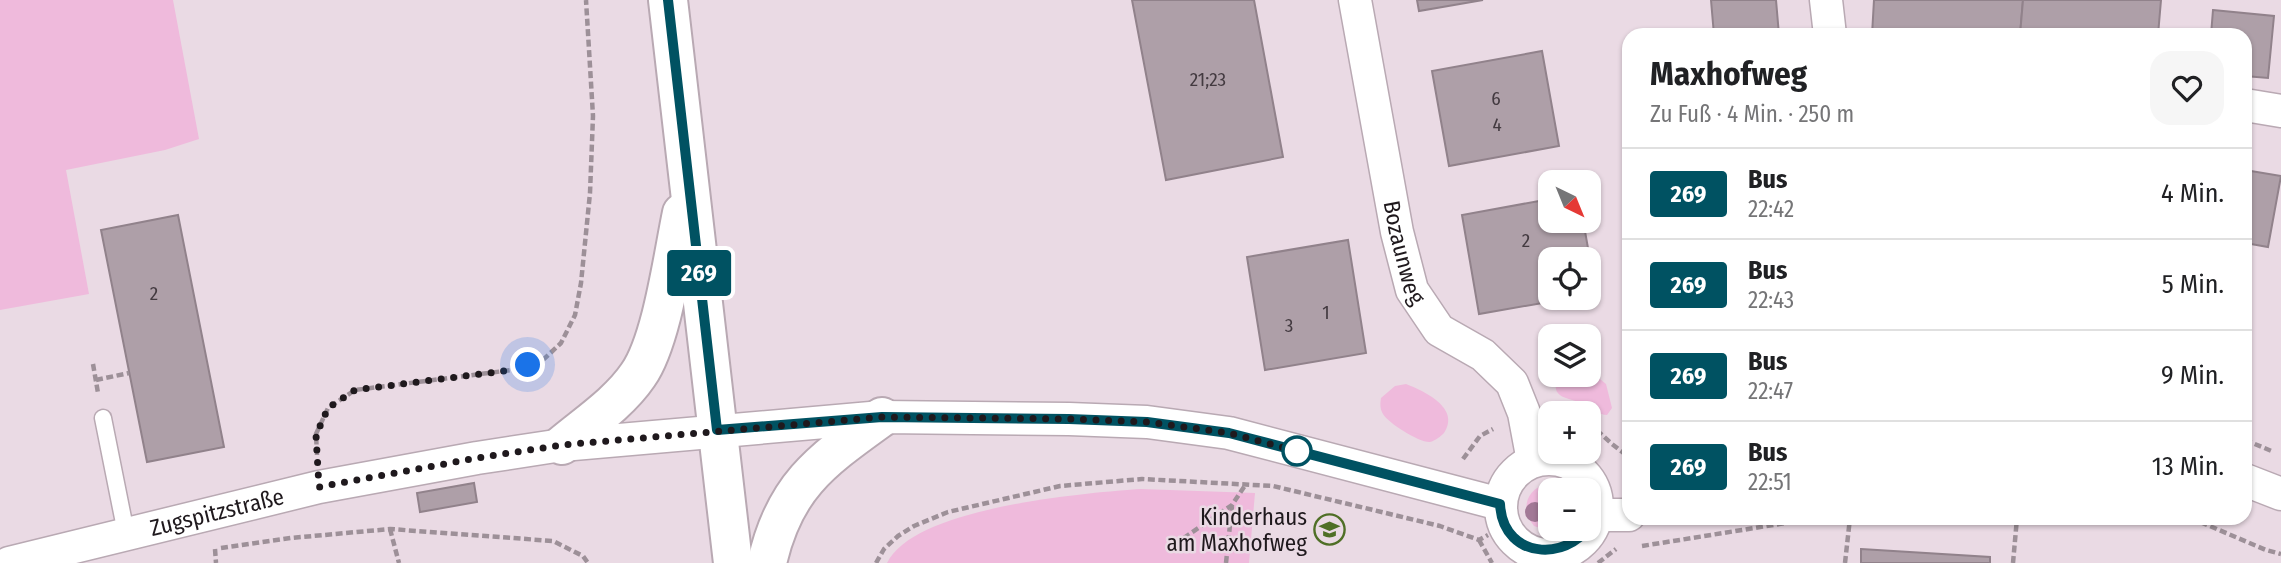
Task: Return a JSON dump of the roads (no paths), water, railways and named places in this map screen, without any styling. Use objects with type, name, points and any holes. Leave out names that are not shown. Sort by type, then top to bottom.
[{"type":"street","points":[[668,0],[733,563]]},
{"type":"street","name":"Bozaunweg","points":[[1355,0],[1397,232],[1412,290],[1438,330],[1483,355],[1512,383],[1524,412],[1533,461]]},
{"type":"street","points":[[1826,0],[1829,28]]},
{"type":"street","points":[[2252,105],[2281,111]]},
{"type":"street","points":[[562,445],[618,398],[638,376],[650,352],[688,183]]},
{"type":"street","points":[[767,563],[777,526],[791,498],[813,471],[882,417]]},
{"type":"street","name":"Zugspitzstraße","points":[[9,563],[319,487],[477,458],[562,445],[882,417],[1147,422],[1229,433],[1500,504]]},
{"type":"street","points":[[1583,541],[1563,558],[1541,555],[1525,549],[1512,539],[1504,525],[1500,504],[1503,490],[1510,478],[1533,461],[1549,458],[1566,462],[1580,470],[1586,478]]},
{"type":"street","points":[[2252,483],[2281,494]]},
{"type":"street","points":[[1601,515],[1622,515]]},
{"type":"lane","points":[[103,418],[126,533]]},
{"type":"place","name":"Kinderhaus am Maxhofweg","points":[[1330,530]]}]
